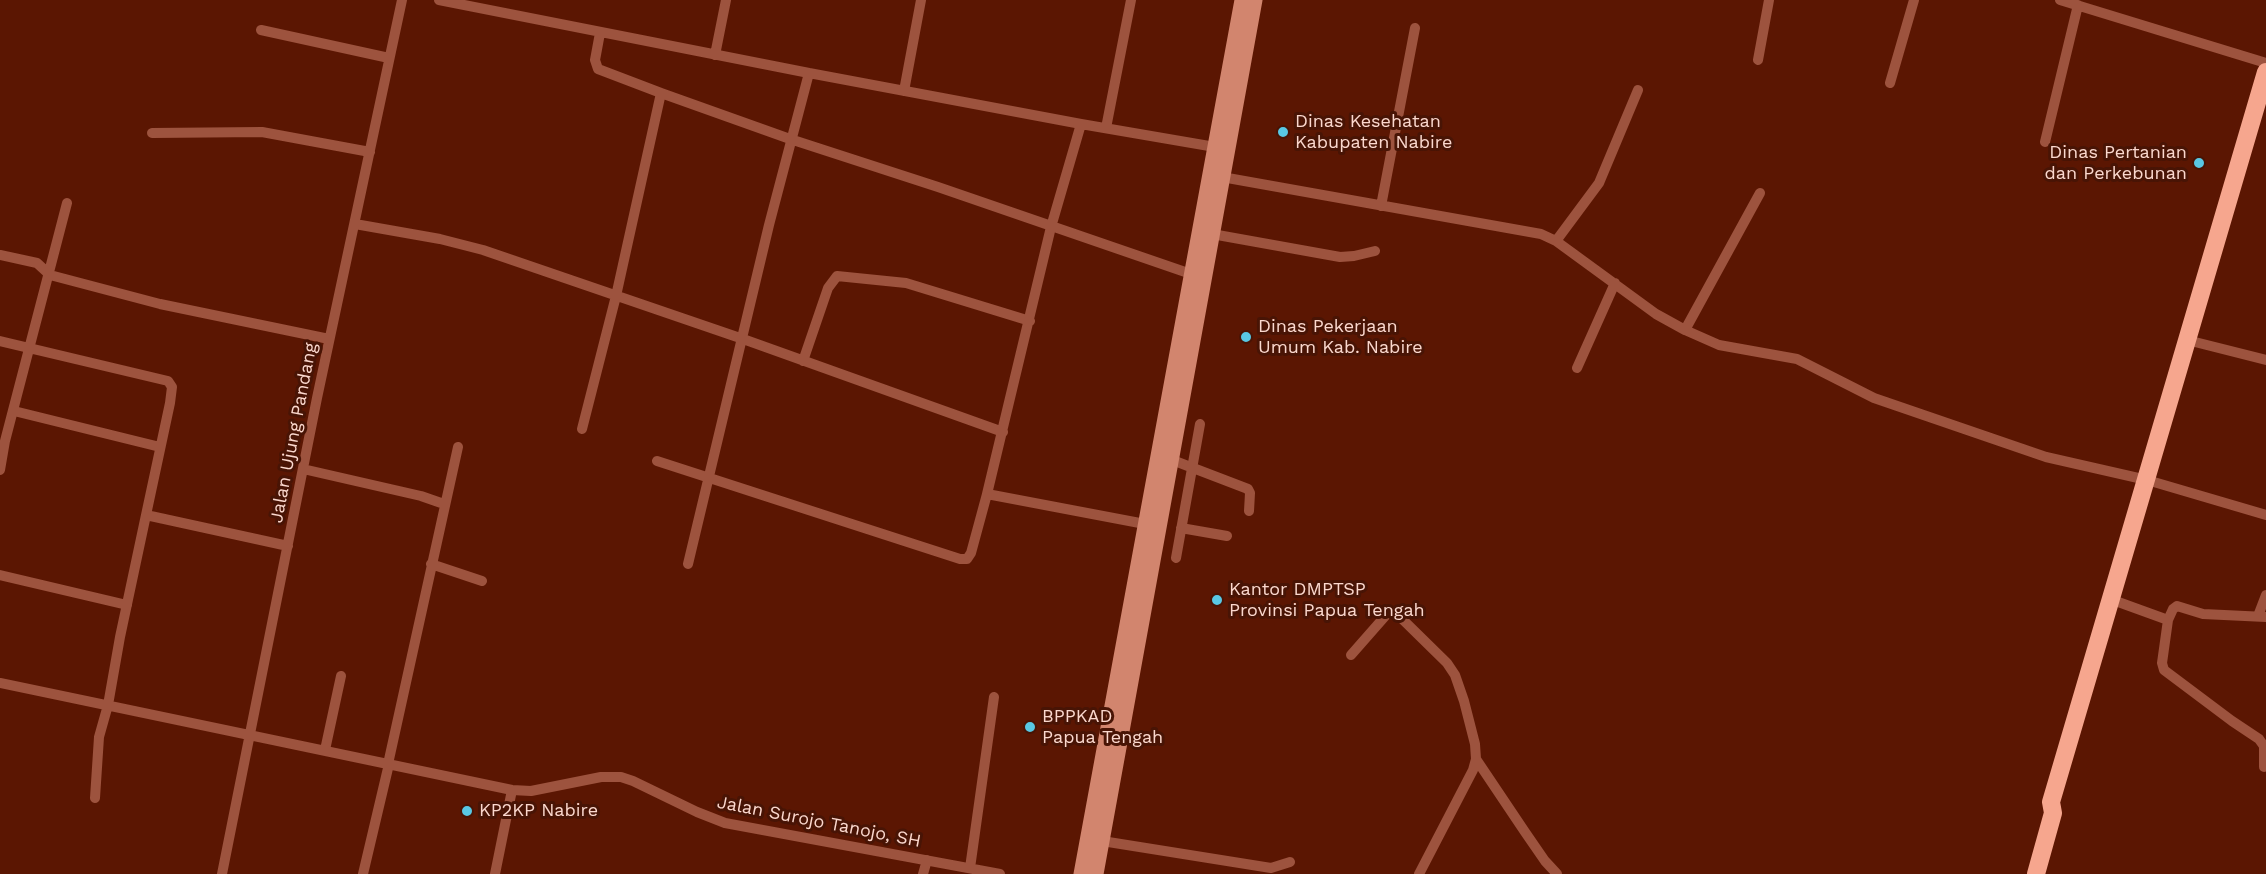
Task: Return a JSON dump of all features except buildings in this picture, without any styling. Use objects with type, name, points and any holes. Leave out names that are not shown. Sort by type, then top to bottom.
[{"type":"highway","points":[[2036,874],[2053,813],[2051,802],[2266,72]]},
{"type":"highway","points":[[2024,874],[2043,810],[2051,802]]},
{"type":"main road","points":[[1096,874],[1102,842],[1104,791],[1145,524],[1165,457],[1191,274],[1242,0]]},
{"type":"main road","points":[[1081,874],[1104,791],[1165,457],[1212,234],[1255,0]]},
{"type":"street","name":"Jalan Ujung Pandang","points":[[222,874],[329,339],[402,0]]},
{"type":"street","points":[[439,0],[904,92],[1215,147]]},
{"type":"street","points":[[715,55],[726,0]]},
{"type":"street","points":[[904,92],[921,0]]},
{"type":"street","points":[[1106,128],[1131,0]]},
{"type":"street","points":[[1758,60],[1769,0]]},
{"type":"street","points":[[1890,83],[1914,0]]},
{"type":"street","points":[[2060,0],[2078,6],[2097,5],[2266,63]]},
{"type":"street","points":[[2045,142],[2078,6]]},
{"type":"street","points":[[1380,206],[1415,28]]},
{"type":"street","points":[[261,30],[389,58]]},
{"type":"street","points":[[600,33],[594,60],[598,69],[790,139],[1191,274]]},
{"type":"street","points":[[688,564],[790,139],[809,73]]},
{"type":"street","points":[[1556,241],[1599,183],[1638,90]]},
{"type":"street","points":[[582,429],[616,296],[662,93]]},
{"type":"street","points":[[657,462],[965,560],[971,553],[987,494],[1052,227],[1081,124]]},
{"type":"street","points":[[152,133],[262,132],[370,152]]},
{"type":"street","points":[[1222,177],[1541,234],[1556,241],[1656,314],[1685,330],[1725,347],[1797,359],[1874,398],[2046,457],[2147,480],[2266,515]]},
{"type":"street","points":[[1685,330],[1760,193]]},
{"type":"street","points":[[0,470],[3,440],[14,411],[67,203]]},
{"type":"street","points":[[355,224],[472,247],[743,339],[1003,432]]},
{"type":"street","points":[[1212,234],[1340,257],[1375,251]]},
{"type":"street","points":[[0,255],[37,263],[50,275],[203,314],[329,339]]},
{"type":"street","points":[[803,361],[828,288],[837,276],[906,283],[1030,321]]},
{"type":"street","points":[[1577,368],[1615,283]]},
{"type":"street","points":[[0,340],[168,381],[172,387],[108,705],[99,737],[95,798]]},
{"type":"street","points":[[2187,340],[2266,360]]},
{"type":"street","points":[[14,411],[160,447]]},
{"type":"street","points":[[1176,558],[1200,424]]},
{"type":"street","points":[[363,874],[458,447]]},
{"type":"street","points":[[1165,457],[1248,489],[1250,511]]},
{"type":"street","points":[[303,469],[421,496],[444,504]]},
{"type":"street","points":[[987,494],[1145,524]]},
{"type":"street","points":[[146,515],[288,546]]},
{"type":"street","points":[[1181,528],[1227,536]]},
{"type":"street","points":[[431,564],[482,581]]},
{"type":"street","points":[[0,575],[127,604]]},
{"type":"street","points":[[2264,767],[2264,746],[2261,741],[2164,670],[2162,663],[2168,620],[2177,606],[2203,614],[2262,616],[2266,596]]},
{"type":"street","points":[[2110,599],[2168,620]]},
{"type":"street","points":[[1351,655],[1392,611],[1447,663],[1455,675],[1464,701],[1475,744],[1476,759],[1473,770],[1419,874]]},
{"type":"street","points":[[325,750],[341,676]]},
{"type":"street","name":"Jalan Surojo Tanojo, SH","points":[[0,683],[512,790],[531,791],[601,777],[621,777],[725,823],[1000,874]]},
{"type":"street","points":[[970,868],[994,697]]},
{"type":"street","points":[[1476,759],[1524,832],[1557,874]]},
{"type":"street","points":[[495,874],[512,790]]},
{"type":"street","points":[[1102,842],[1271,868],[1290,862]]},
{"type":"street","points":[[923,874],[927,860]]},
{"type":"place","name":"Dinas Kesehatan Kabupaten Nabire","points":[[1283,132]]},
{"type":"place","name":"Dinas Pertanian dan Perkebunan","points":[[2199,163]]},
{"type":"place","name":"Dinas Pekerjaan Umum Kab. Nabire","points":[[1246,337]]},
{"type":"place","name":"Kantor DMPTSP Provinsi Papua Tengah","points":[[1217,600]]},
{"type":"place","name":"BPPKAD Papua Tengah","points":[[1030,727]]},
{"type":"place","name":"KP2KP Nabire","points":[[467,811]]}]
